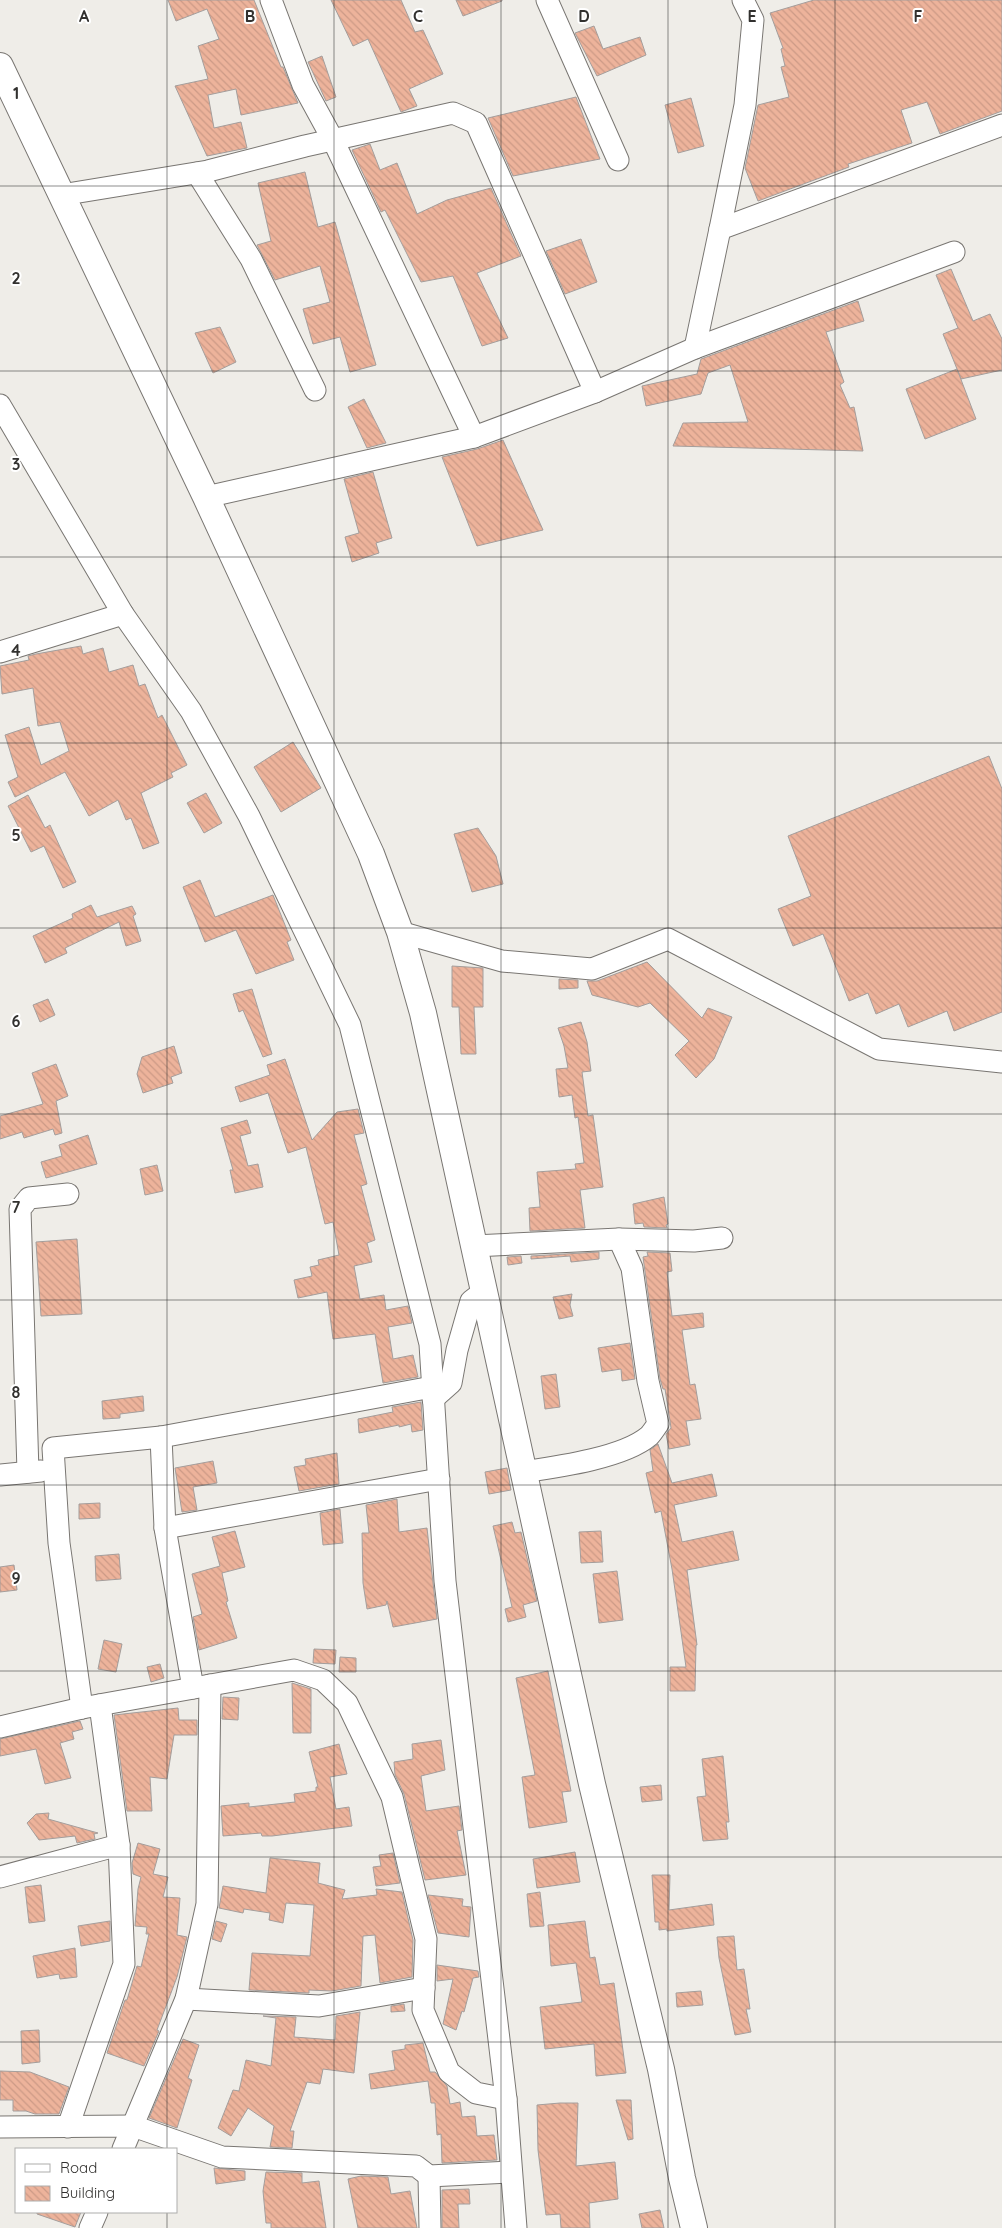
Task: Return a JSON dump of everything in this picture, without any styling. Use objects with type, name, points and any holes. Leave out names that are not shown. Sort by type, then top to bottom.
[{"type":"main road","points":[[0,66],[206,497],[371,854],[400,932],[423,1013],[592,1784],[661,2069],[682,2178],[694,2228]]},
{"type":"street","points":[[271,0],[303,85],[333,140],[474,437]]},
{"type":"street","points":[[547,0],[618,160]]},
{"type":"street","points":[[695,348],[745,105],[754,20],[743,0]]},
{"type":"street","points":[[61,195],[197,173],[452,113],[476,123],[595,392]]},
{"type":"street","points":[[720,229],[1002,125]]},
{"type":"street","points":[[197,173],[251,259],[315,390]]},
{"type":"street","points":[[206,497],[474,437],[595,392],[695,348],[954,252]]},
{"type":"street","points":[[0,406],[123,614],[195,719],[249,816],[350,1025],[430,1344],[445,1581],[506,2099],[516,2228]]},
{"type":"street","points":[[0,652],[123,614]]},
{"type":"street","points":[[400,932],[502,961],[592,969],[668,939],[879,1049],[1002,1062]]},
{"type":"street","points":[[28,1472],[20,1209],[29,1198],[68,1194]]},
{"type":"street","points":[[474,1246],[619,1239],[694,1241],[722,1238]]},
{"type":"street","points":[[523,1472],[585,1462],[628,1447],[649,1436],[658,1424],[648,1381],[632,1268],[619,1239]]},
{"type":"street","points":[[68,2127],[124,1964],[119,1845],[59,1543],[53,1448],[161,1437],[433,1393],[451,1383],[457,1350],[471,1302],[484,1291]]},
{"type":"street","points":[[123,2148],[186,1999],[207,1904],[202,1687],[165,1528],[161,1437]]},
{"type":"street","points":[[0,1474],[54,1470]]},
{"type":"street","points":[[165,1528],[438,1479]]},
{"type":"street","points":[[0,1727],[91,1707],[294,1670],[323,1680],[347,1703],[392,1797],[426,1939],[423,2010],[449,2072],[476,2093],[506,2099]]},
{"type":"street","points":[[0,1877],[119,1845]]},
{"type":"street","points":[[186,1999],[319,2006],[424,1988]]},
{"type":"street","points":[[0,2127],[133,2126],[222,2157],[416,2166],[429,2176],[511,2172]]},
{"type":"street","points":[[429,2176],[430,2228]]},
{"type":"street","points":[[90,2228],[97,2213]]},
{"type":"building","points":[[168,0],[254,0],[298,103],[241,115],[236,89],[208,95],[214,128],[241,122],[247,148],[207,156],[175,86],[208,79],[198,46],[219,39],[207,9],[176,21]]},
{"type":"building","points":[[331,0],[401,0],[415,32],[423,30],[443,74],[409,89],[417,106],[401,112],[368,39],[353,46]]},
{"type":"building","points":[[456,0],[502,0],[502,1],[463,16]]},
{"type":"building","points":[[814,0],[1002,0],[1002,111],[940,134],[927,102],[901,110],[912,143],[848,164],[849,167],[758,201],[745,168],[758,105],[789,97],[781,67],[785,66],[781,49],[783,48],[770,13]]},
{"type":"building","points":[[594,26],[603,49],[640,37],[646,55],[597,76],[575,33]]},
{"type":"building","points":[[322,56],[336,97],[326,101],[308,62]]},
{"type":"building","points":[[576,97],[600,159],[513,176],[488,118]]},
{"type":"building","points":[[691,98],[704,146],[678,153],[665,105]]},
{"type":"building","points":[[370,144],[380,170],[397,163],[417,214],[447,200],[491,188],[521,256],[477,273],[508,338],[482,346],[453,276],[421,282],[385,210],[381,212],[352,150]]},
{"type":"building","points":[[305,172],[318,227],[335,222],[376,365],[350,372],[340,337],[313,344],[303,309],[330,302],[320,266],[275,280],[257,245],[271,241],[258,183]]},
{"type":"building","points":[[581,239],[597,282],[565,294],[546,251]]},
{"type":"building","points":[[951,269],[973,321],[990,314],[1002,339],[1002,370],[961,379],[943,334],[958,328],[936,275]]},
{"type":"building","points":[[858,301],[864,321],[826,332],[844,382],[840,385],[850,408],[854,407],[863,451],[673,446],[683,423],[748,422],[730,365],[708,373],[701,394],[646,406],[642,386],[697,374],[701,359]]},
{"type":"building","points":[[220,327],[236,362],[213,373],[195,333]]},
{"type":"building","points":[[957,369],[976,419],[925,439],[906,389]]},
{"type":"building","points":[[364,399],[386,443],[367,448],[348,407]]},
{"type":"building","points":[[503,440],[543,530],[477,546],[442,457],[477,449]]},
{"type":"building","points":[[373,472],[392,538],[376,543],[379,553],[352,562],[345,537],[359,533],[344,479]]},
{"type":"building","points":[[81,646],[83,654],[103,648],[109,672],[133,665],[139,686],[145,684],[158,718],[162,715],[187,765],[171,773],[173,777],[141,793],[159,843],[143,849],[131,818],[126,820],[118,800],[89,816],[65,772],[15,797],[8,782],[18,777],[5,735],[29,727],[41,765],[69,751],[60,722],[38,726],[33,688],[2,694],[0,666],[29,660],[28,656],[36,654]]},
{"type":"building","points":[[293,742],[321,788],[281,812],[254,767]]},
{"type":"building","points":[[989,756],[1002,789],[1002,1012],[954,1031],[947,1011],[908,1027],[899,1004],[876,1014],[868,993],[849,1001],[823,934],[793,946],[778,909],[811,896],[788,836]]},
{"type":"building","points":[[206,793],[222,823],[204,833],[187,803]]},
{"type":"building","points":[[28,795],[45,828],[50,825],[76,882],[63,888],[44,846],[31,852],[8,806]]},
{"type":"building","points":[[478,828],[496,856],[503,884],[472,892],[454,834]]},
{"type":"building","points":[[200,880],[215,917],[273,895],[291,940],[287,942],[294,960],[256,974],[236,930],[205,942],[183,887]]},
{"type":"building","points":[[91,905],[97,917],[132,906],[136,914],[133,916],[141,941],[126,946],[119,922],[65,948],[67,953],[45,963],[33,936],[73,918],[72,914]]},
{"type":"building","points":[[647,962],[702,1018],[708,1008],[732,1017],[714,1059],[696,1078],[675,1055],[689,1041],[650,1003],[638,1007],[592,995],[587,981],[597,981]]},
{"type":"building","points":[[452,966],[483,968],[483,1007],[474,1007],[476,1054],[461,1054],[459,1007],[452,1007]]},
{"type":"building","points":[[559,979],[578,980],[578,988],[559,989]]},
{"type":"building","points":[[252,989],[272,1054],[263,1057],[243,1010],[239,1012],[233,994]]},
{"type":"building","points":[[48,999],[55,1015],[40,1022],[33,1005]]},
{"type":"building","points":[[581,1022],[587,1042],[591,1071],[582,1072],[588,1116],[593,1115],[603,1187],[580,1190],[585,1228],[530,1231],[529,1208],[540,1207],[537,1172],[576,1169],[575,1164],[584,1163],[578,1117],[575,1118],[572,1095],[559,1097],[556,1069],[568,1068],[558,1028]]},
{"type":"building","points":[[174,1046],[182,1073],[171,1077],[173,1083],[143,1093],[137,1074],[142,1057]]},
{"type":"building","points":[[285,1059],[312,1140],[337,1112],[358,1109],[364,1133],[354,1135],[367,1184],[361,1186],[375,1240],[367,1243],[372,1262],[354,1266],[360,1299],[384,1295],[386,1310],[408,1306],[412,1323],[388,1327],[393,1359],[413,1355],[418,1377],[383,1383],[375,1334],[333,1339],[327,1292],[298,1298],[294,1280],[312,1276],[310,1267],[319,1265],[318,1260],[339,1255],[333,1222],[325,1224],[306,1147],[288,1153],[268,1093],[240,1102],[235,1087],[270,1075],[267,1065]]},
{"type":"building","points":[[56,1064],[68,1096],[56,1101],[62,1133],[55,1135],[53,1129],[24,1138],[22,1132],[0,1139],[0,1116],[43,1104],[32,1073]]},
{"type":"building","points":[[247,1120],[251,1133],[240,1136],[248,1166],[258,1164],[263,1187],[235,1193],[230,1170],[233,1170],[221,1128]]},
{"type":"building","points":[[88,1135],[97,1164],[46,1178],[41,1162],[62,1156],[59,1145]]},
{"type":"building","points":[[157,1165],[163,1191],[145,1195],[140,1169]]},
{"type":"building","points":[[664,1197],[667,1228],[644,1227],[643,1223],[635,1224],[633,1204]]},
{"type":"building","points":[[77,1239],[82,1314],[41,1316],[36,1242]]},
{"type":"building","points":[[599,1252],[599,1259],[571,1262],[570,1256],[531,1259],[531,1256]]},
{"type":"building","points":[[647,1252],[670,1253],[672,1271],[667,1272],[672,1316],[703,1313],[704,1327],[682,1330],[690,1385],[695,1384],[701,1419],[686,1421],[690,1445],[669,1449],[666,1434],[671,1428],[665,1389],[663,1389],[660,1379],[643,1257],[648,1256]]},
{"type":"building","points":[[521,1256],[522,1263],[508,1265],[507,1257]]},
{"type":"building","points":[[572,1294],[570,1305],[573,1316],[559,1319],[553,1297]]},
{"type":"building","points":[[630,1343],[635,1379],[622,1381],[621,1369],[602,1372],[598,1348]]},
{"type":"building","points":[[556,1374],[560,1407],[545,1409],[541,1376]]},
{"type":"building","points":[[143,1396],[144,1411],[120,1414],[120,1418],[103,1419],[102,1401]]},
{"type":"building","points":[[421,1402],[423,1430],[412,1432],[411,1424],[359,1433],[358,1419],[393,1412],[392,1407]]},
{"type":"building","points":[[658,1444],[672,1483],[712,1474],[717,1496],[674,1505],[682,1542],[733,1531],[739,1560],[687,1570],[697,1645],[695,1691],[670,1691],[670,1667],[686,1667],[672,1569],[661,1511],[655,1513],[646,1473],[653,1471],[650,1450]]},
{"type":"building","points":[[337,1453],[339,1484],[299,1491],[294,1467],[306,1465],[305,1459]]},
{"type":"building","points":[[213,1461],[217,1483],[193,1487],[197,1510],[182,1512],[175,1468]]},
{"type":"building","points":[[507,1468],[511,1490],[489,1494],[485,1472]]},
{"type":"building","points":[[397,1499],[399,1532],[427,1528],[437,1619],[393,1627],[387,1601],[386,1605],[367,1609],[363,1583],[362,1533],[369,1533],[366,1505]]},
{"type":"building","points":[[100,1503],[100,1518],[79,1519],[79,1504]]},
{"type":"building","points":[[340,1509],[343,1543],[323,1545],[320,1513]]},
{"type":"building","points":[[512,1522],[515,1533],[521,1532],[537,1601],[523,1605],[526,1617],[508,1622],[505,1609],[512,1607],[493,1526]]},
{"type":"building","points":[[235,1531],[245,1567],[222,1573],[228,1601],[226,1602],[237,1638],[199,1650],[193,1617],[202,1614],[192,1574],[220,1566],[212,1537]]},
{"type":"building","points":[[601,1531],[603,1562],[581,1563],[579,1532]]},
{"type":"building","points":[[119,1554],[121,1579],[96,1581],[95,1556]]},
{"type":"building","points":[[14,1565],[17,1590],[0,1592],[0,1567]]},
{"type":"building","points":[[617,1571],[623,1620],[599,1623],[593,1574]]},
{"type":"building","points":[[104,1640],[122,1644],[116,1672],[98,1669]]},
{"type":"building","points":[[314,1649],[336,1650],[335,1664],[313,1663]]},
{"type":"building","points":[[340,1657],[356,1658],[356,1672],[339,1672]]},
{"type":"building","points":[[160,1664],[164,1678],[151,1682],[147,1667]]},
{"type":"building","points":[[548,1671],[571,1791],[562,1792],[567,1822],[529,1828],[522,1777],[535,1775],[516,1678]]},
{"type":"building","points":[[292,1683],[311,1689],[311,1733],[293,1733]]},
{"type":"building","points":[[223,1697],[239,1698],[238,1720],[222,1719]]},
{"type":"building","points":[[178,1708],[179,1720],[197,1720],[197,1735],[174,1735],[167,1779],[150,1777],[152,1811],[127,1811],[114,1715]]},
{"type":"building","points":[[80,1721],[83,1729],[72,1732],[74,1739],[60,1743],[71,1778],[45,1784],[36,1749],[0,1756],[0,1739]]},
{"type":"building","points":[[441,1740],[445,1770],[421,1776],[426,1811],[459,1806],[462,1830],[457,1831],[466,1875],[425,1880],[404,1794],[395,1775],[394,1762],[413,1759],[412,1744]]},
{"type":"building","points":[[339,1744],[347,1774],[330,1777],[336,1809],[349,1807],[352,1826],[272,1836],[262,1836],[261,1833],[223,1836],[221,1806],[249,1803],[249,1807],[295,1802],[294,1794],[316,1791],[316,1787],[318,1787],[309,1752]]},
{"type":"building","points":[[723,1756],[729,1822],[726,1822],[728,1839],[703,1841],[697,1797],[706,1796],[702,1759]]},
{"type":"building","points":[[661,1785],[662,1800],[642,1802],[640,1787]]},
{"type":"building","points":[[49,1813],[48,1819],[98,1833],[94,1834],[95,1839],[77,1843],[75,1836],[39,1840],[27,1823],[36,1814]]},
{"type":"building","points":[[138,1843],[160,1849],[153,1874],[168,1877],[163,1897],[180,1898],[177,1935],[187,1937],[177,1977],[157,2030],[159,2031],[144,2066],[107,2053],[125,2000],[127,2000],[137,1966],[141,1967],[149,1934],[146,1934],[147,1927],[135,1926],[138,1889],[141,1877],[133,1874],[132,1863]]},
{"type":"building","points":[[575,1852],[580,1882],[537,1888],[533,1859]]},
{"type":"building","points":[[393,1853],[400,1883],[376,1886],[373,1867],[381,1866],[379,1855]]},
{"type":"building","points":[[270,1858],[320,1863],[318,1883],[345,1890],[342,1899],[377,1895],[376,1889],[402,1892],[413,1940],[412,1977],[380,1983],[375,1935],[363,1936],[361,1986],[332,1991],[309,1990],[309,1993],[249,1990],[252,1953],[310,1956],[314,1905],[286,1903],[283,1923],[269,1920],[270,1913],[244,1909],[243,1913],[219,1908],[223,1886],[266,1893]]},
{"type":"building","points":[[652,1875],[670,1875],[669,1910],[712,1904],[714,1925],[667,1931],[667,1929],[659,1930],[659,1922],[655,1922]]},
{"type":"building","points":[[41,1885],[45,1921],[29,1923],[25,1887]]},
{"type":"building","points":[[540,1892],[544,1926],[530,1927],[527,1894]]},
{"type":"building","points":[[428,1895],[463,1899],[462,1906],[471,1907],[469,1937],[438,1933]]},
{"type":"building","points":[[110,1921],[110,1941],[81,1946],[78,1926]]},
{"type":"building","points":[[216,1921],[227,1924],[221,1942],[212,1939]]},
{"type":"building","points":[[585,1921],[590,1958],[595,1957],[600,1985],[614,1983],[626,2073],[596,2076],[594,2044],[545,2049],[540,2007],[582,2002],[576,1963],[551,1966],[548,1925]]},
{"type":"building","points":[[734,1936],[737,1970],[744,1969],[750,2009],[746,2009],[751,2032],[735,2035],[719,1958],[717,1937]]},
{"type":"building","points":[[75,1948],[77,1977],[60,1979],[59,1974],[37,1978],[33,1956]]},
{"type":"building","points":[[437,1965],[478,1971],[479,1977],[473,1978],[464,2012],[462,2011],[456,2030],[443,2024],[453,1979],[437,1981]]},
{"type":"building","points":[[701,1991],[703,2005],[677,2007],[676,1993]]},
{"type":"building","points":[[404,2004],[405,2011],[391,2012],[391,2006]]},
{"type":"building","points":[[360,2012],[354,2073],[323,2069],[320,2084],[307,2082],[290,2131],[294,2131],[292,2148],[270,2147],[274,2126],[248,2108],[231,2136],[218,2128],[233,2090],[239,2091],[246,2060],[271,2066],[276,2018],[263,2016],[296,2017],[294,2037],[335,2040],[336,2016]]},
{"type":"building","points":[[39,2030],[40,2062],[22,2064],[21,2031]]},
{"type":"building","points":[[183,2039],[199,2045],[188,2078],[192,2080],[177,2128],[149,2118]]},
{"type":"building","points":[[423,2043],[430,2072],[435,2072],[447,2086],[450,2104],[460,2102],[462,2117],[475,2116],[477,2136],[494,2135],[497,2160],[442,2163],[441,2134],[437,2135],[435,2103],[431,2103],[428,2081],[371,2089],[369,2074],[395,2070],[392,2051],[405,2049],[405,2045]]},
{"type":"building","points":[[0,2071],[30,2072],[69,2087],[59,2114],[35,2114],[26,2111],[13,2111],[13,2100],[0,2100]]},
{"type":"building","points":[[616,2100],[631,2100],[633,2139],[628,2140]]},
{"type":"building","points":[[578,2103],[576,2166],[615,2162],[618,2199],[589,2203],[590,2228],[561,2228],[560,2214],[546,2215],[538,2150],[537,2105]]},
{"type":"building","points":[[214,2168],[245,2171],[245,2180],[216,2184]]},
{"type":"building","points":[[266,2172],[302,2173],[302,2183],[319,2181],[326,2228],[271,2228],[271,2223],[266,2223],[263,2191]]},
{"type":"building","points":[[361,2176],[388,2177],[391,2194],[410,2191],[417,2228],[358,2228],[348,2179]]},
{"type":"building","points":[[469,2189],[470,2204],[458,2204],[459,2228],[442,2228],[442,2190]]},
{"type":"building","points":[[660,2210],[664,2228],[642,2228],[639,2214]]},
{"type":"building","points":[[37,2213],[81,2213],[75,2227]]}]
